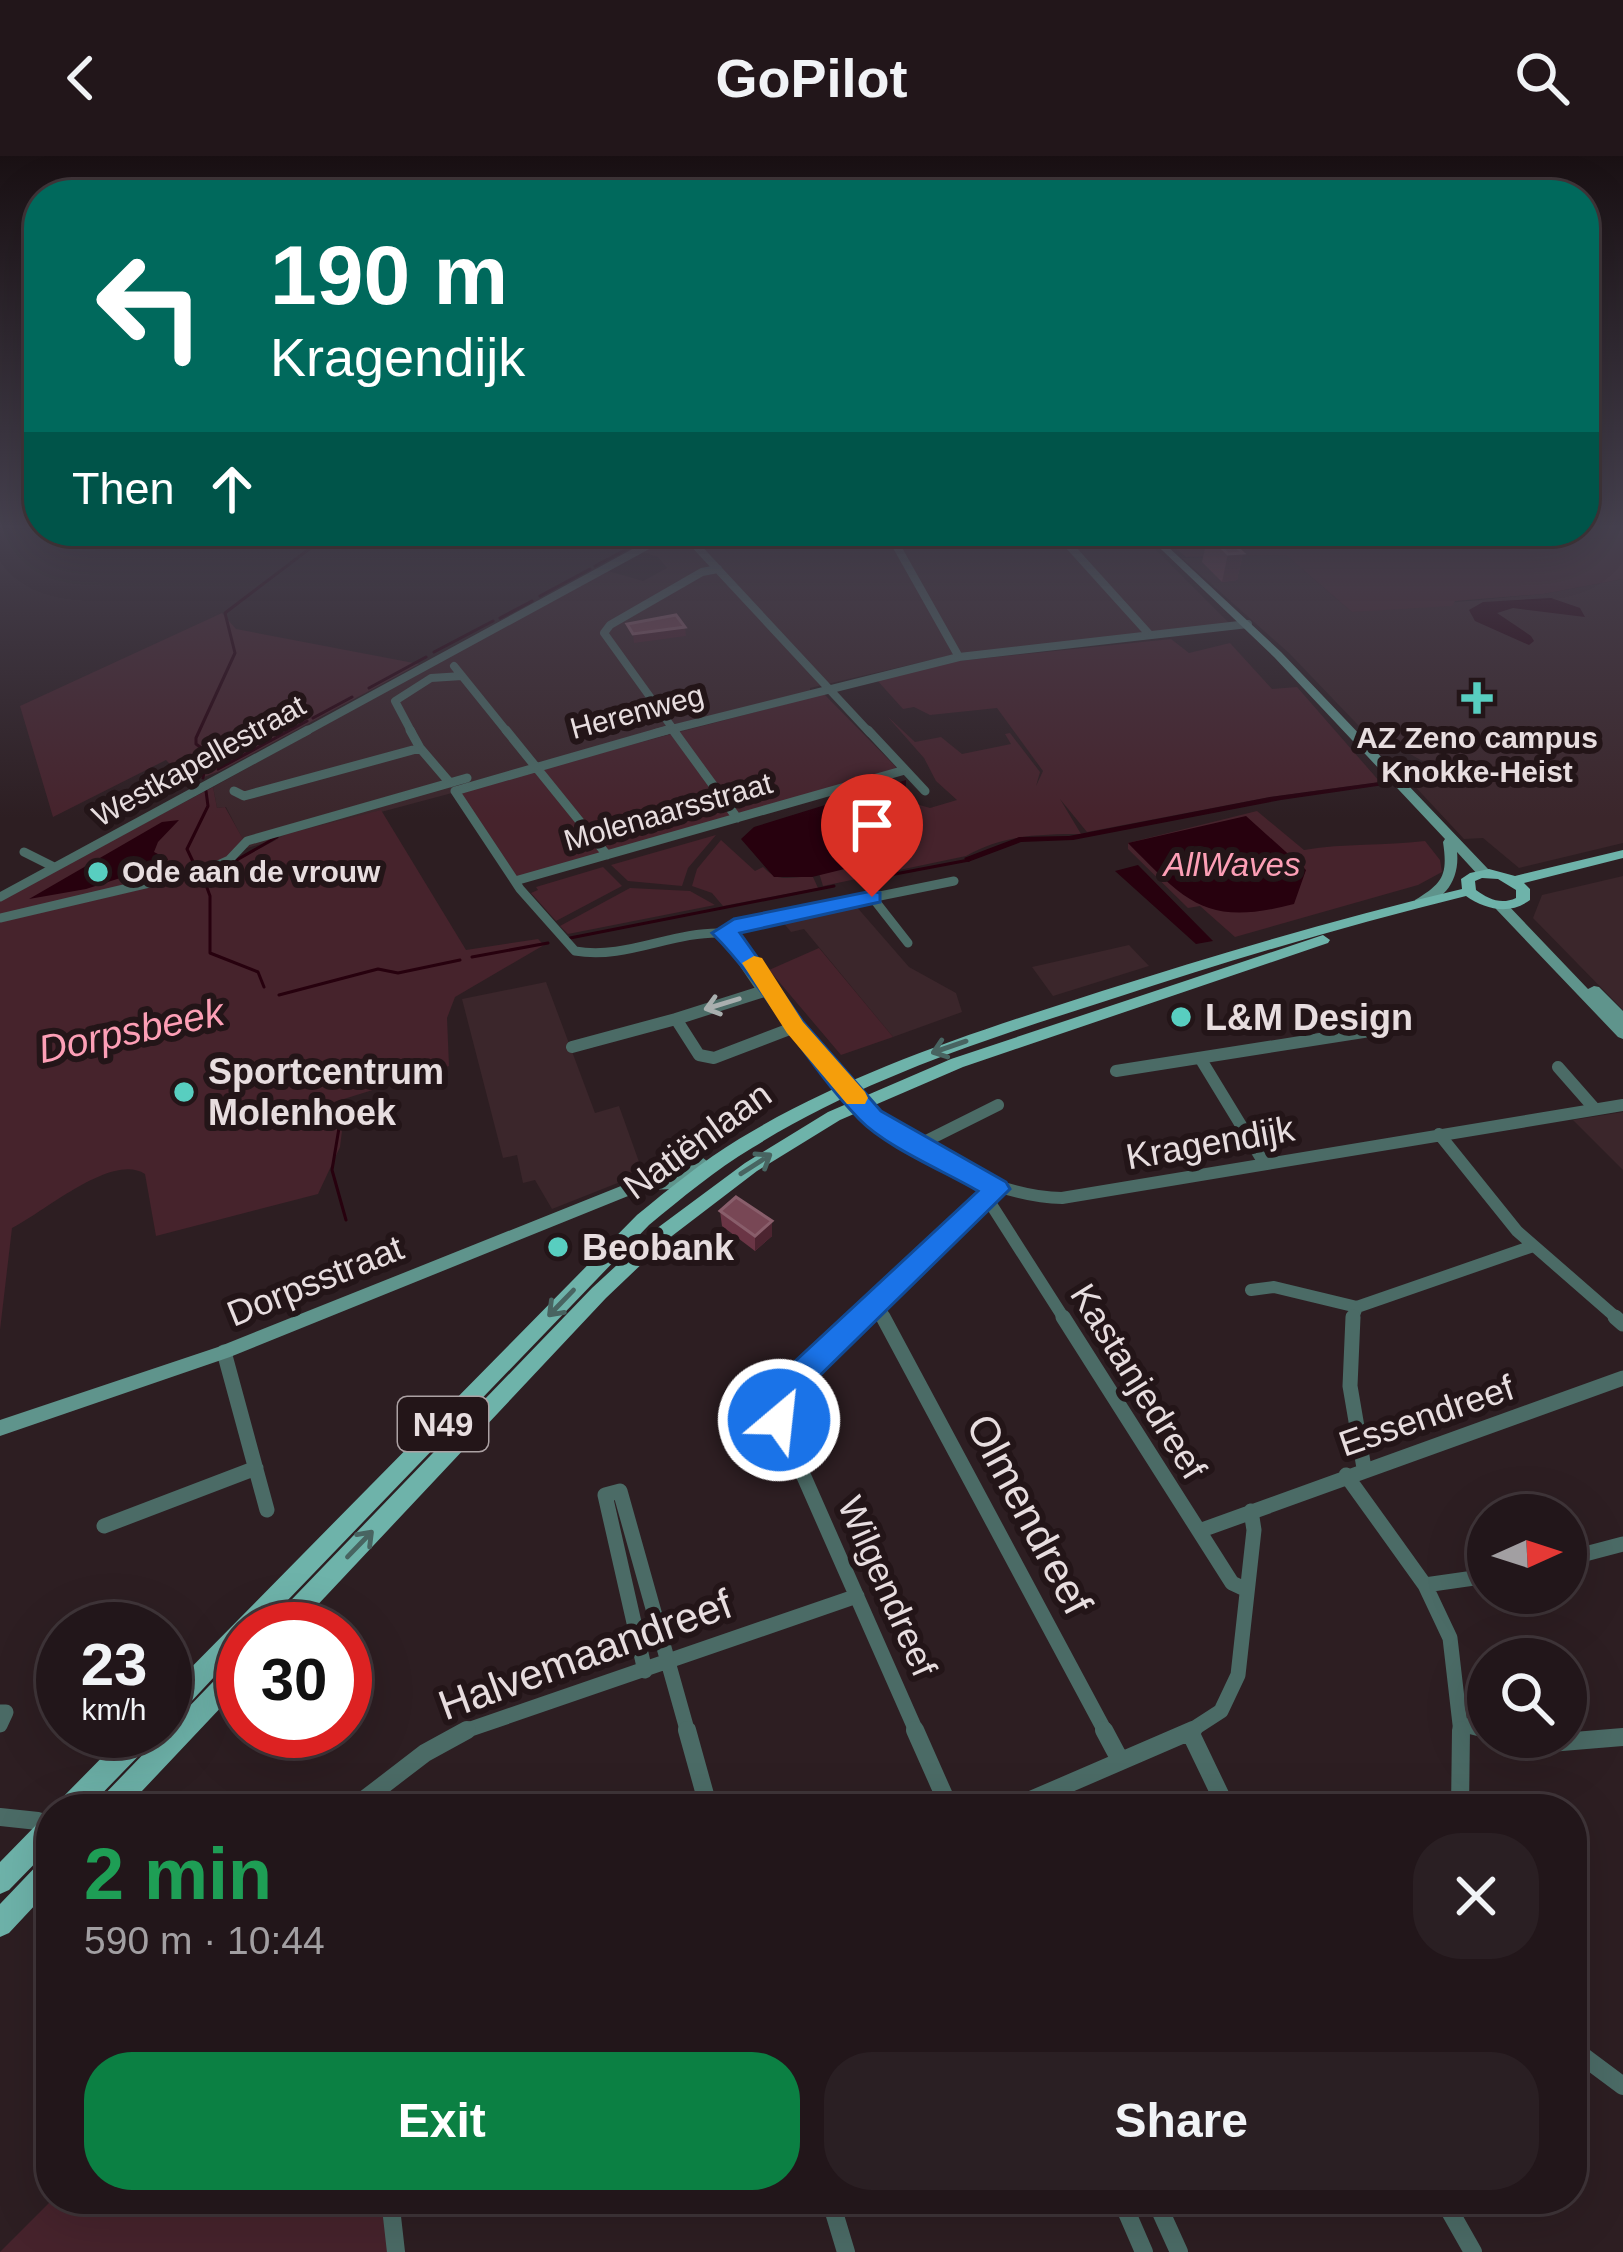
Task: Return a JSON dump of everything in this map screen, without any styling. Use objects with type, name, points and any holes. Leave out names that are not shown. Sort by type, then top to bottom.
[{"type":"main road","points":[[1518,885],[1623,854]]},
{"type":"main road","points":[[1518,885],[1525,896],[1508,905],[1474,896],[1468,879],[1484,873],[1518,885],[1623,865]]},
{"type":"main road","name":"Natiënlaan","points":[[269,1602],[655,1193],[853,1095],[1195,966],[1420,903],[1474,896]]},
{"type":"main road","name":"Natiënlaan","points":[[305,1602],[553,1341],[662,1234],[853,1095],[1208,975],[1474,896]]},
{"type":"main road","name":"Natiënlaan","points":[[192,1683],[216,1657]]},
{"type":"main road","points":[[122,1794],[216,1695]]},
{"type":"main road","points":[[84,1794],[119,1758]]},
{"type":"main road","points":[[0,1880],[36,1843]]},
{"type":"main road","points":[[0,1924],[36,1885]]},
{"type":"street","name":"Westkapellestraat","points":[[0,897],[505,623]]},
{"type":"street","points":[[616,623],[605,629],[737,818]]},
{"type":"street","points":[[768,623],[925,791]]},
{"type":"street","points":[[940,623],[959,657]]},
{"type":"street","points":[[1139,623],[1149,634]]},
{"type":"street","points":[[1248,624],[1484,873]]},
{"type":"street","name":"Herenweg","points":[[0,918],[209,869],[230,860],[247,841],[827,686],[959,657],[1248,624]]},
{"type":"street","points":[[454,666],[608,855]]},
{"type":"street","points":[[370,696],[395,702],[431,678],[462,676]]},
{"type":"street","points":[[395,702],[420,748],[453,787],[515,881],[570,946],[583,954],[704,932],[725,935],[742,923],[954,880]]},
{"type":"street","points":[[234,791],[244,796],[420,748]]},
{"type":"street","name":"Molenaarsstraat","points":[[515,881],[905,770]]},
{"type":"street","points":[[1420,903],[1452,880],[1456,867],[1449,841]]},
{"type":"street","points":[[24,852],[54,867]]},
{"type":"street","points":[[872,897],[908,943]]},
{"type":"street","points":[[1508,905],[1623,1019]]},
{"type":"street","points":[[1508,905],[1623,1034]]},
{"type":"street","name":"Kragendijk","points":[[725,935],[736,940],[795,1028],[882,1126],[992,1194],[1048,1199],[1623,1105]]},
{"type":"street","points":[[572,1047],[767,988]]},
{"type":"street","points":[[676,1019],[700,1054],[714,1058],[795,1028]]},
{"type":"street","points":[[1116,1071],[1389,1028]]},
{"type":"street","points":[[1200,1058],[1264,1163]]},
{"type":"street","points":[[1558,1066],[1594,1108]]},
{"type":"street","points":[[916,1146],[998,1105]]},
{"type":"street","points":[[1439,1134],[1533,1246],[1623,1324]]},
{"type":"street","name":"Dorpsstraat","points":[[0,1427],[224,1352],[655,1193]]},
{"type":"street","name":"Wilgendreef","points":[[943,1794],[779,1420],[788,1387],[992,1194]]},
{"type":"street","name":"Kastanjedreef","points":[[992,1194],[1232,1583],[1247,1590]]},
{"type":"street","points":[[1251,1290],[1274,1287],[1357,1307],[1533,1246]]},
{"type":"street","name":"Olmendreef","points":[[872,1306],[880,1311],[1120,1760]]},
{"type":"street","points":[[1357,1307],[1348,1330],[1354,1427],[1364,1468]]},
{"type":"street","points":[[224,1352],[267,1510]]},
{"type":"street","name":"Essendreef","points":[[1199,1531],[1346,1474],[1623,1378]]},
{"type":"street","points":[[104,1526],[256,1468]]},
{"type":"street","points":[[1346,1474],[1425,1585],[1455,1641],[1460,1794]]},
{"type":"street","points":[[645,1671],[605,1496],[620,1491],[705,1794]]},
{"type":"street","points":[[1044,1794],[1190,1732],[1221,1711],[1234,1690],[1254,1530],[1251,1511]]},
{"type":"street","points":[[1587,1553],[1623,1544]]},
{"type":"street","points":[[1425,1585],[1467,1579]]},
{"type":"street","name":"Halvemaandreef","points":[[372,1794],[459,1733],[857,1596]]},
{"type":"street","points":[[0,1712],[6,1712],[0,1725]]},
{"type":"street","points":[[1460,1724],[1467,1726]]},
{"type":"street","points":[[1190,1732],[1220,1794]]},
{"type":"street","points":[[1587,1740],[1623,1737]]},
{"type":"street","points":[[0,1817],[36,1821]]},
{"type":"street","points":[[1587,2059],[1623,2086]]},
{"type":"street","points":[[392,2214],[396,2252]]},
{"type":"street","points":[[835,2214],[846,2252]]},
{"type":"street","points":[[1127,2214],[1144,2252]]},
{"type":"street","points":[[1162,2214],[1179,2252]]},
{"type":"street","points":[[1451,2214],[1473,2252]]},
{"type":"shaded area","points":[[201,623],[231,623],[236,629],[419,664],[220,771],[188,783],[166,760],[53,817],[20,706]]},
{"type":"shaded area","points":[[510,623],[1230,624],[948,656],[810,688],[810,693],[702,726],[247,848],[226,807],[217,808],[213,787]]},
{"type":"shaded area","name":"AZ Zeno campus Knokke-Heist","points":[[1255,623],[1623,623],[1623,843],[1519,868],[1483,838],[1464,839],[1408,779],[1407,773],[1426,763],[1401,749],[1380,748]]},
{"type":"shaded area","points":[[1171,639],[1189,653],[1230,643],[1272,689],[1297,687],[1380,782],[1270,797],[1087,832],[1060,799],[1081,834],[1008,840],[966,856],[823,886],[819,873],[878,861],[881,854],[867,832],[902,814],[909,802],[930,808],[957,800],[936,781],[924,758],[887,716],[915,742],[941,737],[962,754],[1011,744],[1005,734],[1010,733],[1040,772],[1036,786],[1043,771],[997,708],[930,715],[914,707],[903,709],[876,679],[949,662]]},
{"type":"shaded area","points":[[824,694],[894,770],[510,879],[452,792]]},
{"type":"shaded area","points":[[213,787],[217,808],[225,807],[244,841],[224,861],[0,915],[0,900]]},
{"type":"shaded area","name":"Sportcentrum Molenhoek","points":[[381,810],[466,950],[538,939],[544,945],[455,997],[447,1018],[449,1066],[293,1115],[295,1121],[345,1107],[340,1147],[318,1194],[156,1236],[145,1174],[131,1169],[97,1177],[12,1228],[0,1330],[0,922],[215,872],[287,834]]},
{"type":"shaded area","points":[[1257,811],[1304,850],[1425,841],[1440,860],[1442,872],[1418,885],[1235,937],[1200,906],[1188,908],[1128,849],[1128,843]]},
{"type":"shaded area","points":[[716,835],[688,868],[682,886],[628,881],[611,865]]},
{"type":"shaded area","points":[[721,840],[755,871],[763,867],[780,878],[813,877],[818,888],[723,906],[712,893],[692,886],[697,869]]},
{"type":"shaded area","points":[[603,867],[622,886],[556,921],[531,893],[536,887]]},
{"type":"shaded area","points":[[1623,876],[1623,1010],[1533,918],[1542,895]]},
{"type":"shaded area","points":[[630,888],[690,891],[715,905],[568,934],[560,926]]},
{"type":"shaded area","points":[[855,905],[909,967],[956,993],[962,1012],[893,1037],[804,929],[791,932],[781,920]]},
{"type":"shaded area","points":[[1129,945],[1149,966],[1053,996],[1032,967]]},
{"type":"shaded area","points":[[819,948],[893,1037],[841,1055],[769,970]]},
{"type":"shaded area","points":[[546,982],[595,1113],[619,1106],[643,1173],[552,1209],[535,1180],[523,1183],[517,1155],[503,1158],[462,999]]},
{"type":"shaded area","points":[[1623,1112],[1623,1170],[1573,1120]]},
{"type":"shaded area","points":[[38,2214],[392,2214],[396,2252],[0,2252]]},
{"type":"water","points":[[1479,623],[1512,623],[1531,636],[1534,641],[1529,645]]},
{"type":"water","points":[[906,780],[905,810],[865,832],[879,854],[877,861],[812,877],[774,877],[741,839],[754,827]]},
{"type":"water","points":[[1384,785],[1073,840],[1021,842],[968,862],[964,858],[1019,837],[1069,836],[1270,797]]},
{"type":"water","name":"AllWaves","points":[[1246,816],[1306,870],[1294,904],[1240,913],[1200,905],[1128,843]]},
{"type":"water","points":[[179,820],[154,852],[168,859],[164,864],[86,889],[29,899],[162,822]]},
{"type":"water","points":[[1138,865],[1213,941],[1196,944],[1115,871]]},
{"type":"building","points":[[682,623],[685,627],[633,634],[627,624]]},
{"type":"building","points":[[736,1197],[772,1221],[755,1236],[720,1211]]},
{"type":"waterway","points":[[203,778],[207,752],[196,744],[196,738],[235,653],[227,623]]},
{"type":"waterway","points":[[434,652],[490,623]]},
{"type":"waterway","points":[[369,688],[426,657]]},
{"type":"waterway","points":[[313,718],[352,697]]},
{"type":"waterway","points":[[218,769],[307,721]]},
{"type":"waterway","points":[[196,868],[187,849],[208,806],[206,791]]},
{"type":"waterway","points":[[228,865],[277,837]]},
{"type":"waterway","points":[[874,878],[969,860]]},
{"type":"waterway","points":[[202,874],[210,896],[210,953],[258,972],[264,987]]},
{"type":"waterway","points":[[570,938],[834,886]]},
{"type":"waterway","points":[[472,957],[548,943]]},
{"type":"waterway","points":[[279,995],[378,969],[398,973],[460,960]]},
{"type":"waterway","points":[[342,1110],[332,1170],[346,1220]]},
{"type":"waterway","points":[[419,1410],[420,1422]]},
{"type":"slow traffic","points":[[754,963],[795,1028],[856,1098]]},
{"type":"place","name":"AZ Zeno campus Knokke-Heist","points":[[1477,698]]},
{"type":"place","name":"Ode aan de vrouw","points":[[98,872]]},
{"type":"place","name":"L&M Design","points":[[1181,1017]]},
{"type":"place","name":"Sportcentrum Molenhoek","points":[[184,1092]]},
{"type":"place","name":"Beobank","points":[[558,1247]]},
{"type":"route","points":[[779,1420],[788,1387],[996,1189],[872,1117],[795,1028],[736,940],[723,933],[742,923],[872,897]]},
{"type":"water label","name":"Dorpsbeek","points":[[131,1030]]}]
